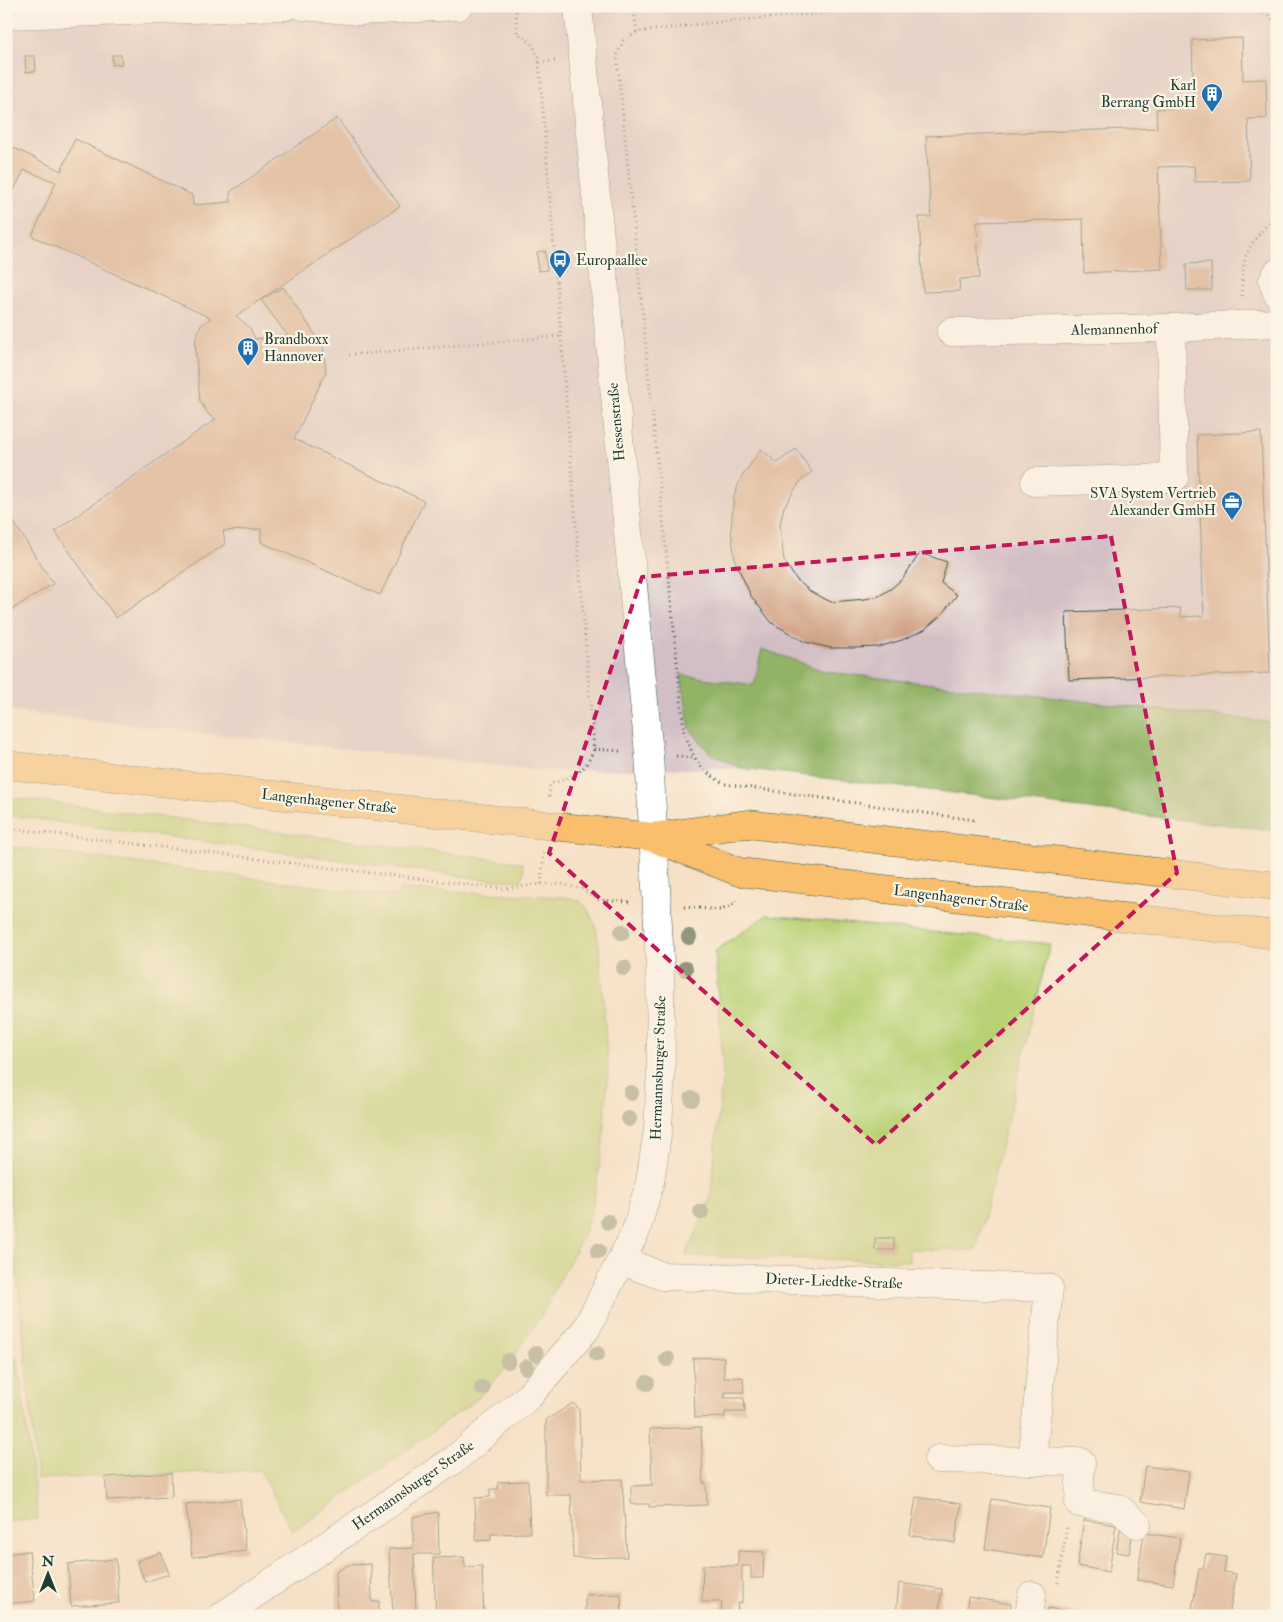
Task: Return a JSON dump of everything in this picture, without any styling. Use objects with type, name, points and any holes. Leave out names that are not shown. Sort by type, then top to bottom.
[{"type":"main road","name":"Langenhagener Straße","points":[[6,765],[652,837],[747,824],[1277,886]]},
{"type":"main road","name":"Langenhagener Straße","points":[[652,837],[739,872],[1277,935]]},
{"type":"street","points":[[6,15],[286,6]]},
{"type":"street","points":[[303,6],[359,11],[458,6]]},
{"type":"street","name":"Hessenstraße","points":[[578,6],[649,754],[652,837]]},
{"type":"street","points":[[1277,274],[1273,281],[1277,293]]},
{"type":"street","name":"Alemannenhof","points":[[950,332],[1171,328],[1277,323]]},
{"type":"street","points":[[1035,482],[1174,478],[1171,328]]},
{"type":"street","name":"Hermannsburger Straße","points":[[222,1616],[455,1459],[528,1397],[586,1329],[636,1231],[650,1182],[658,1129],[661,1068],[660,964],[652,837]]},
{"type":"street","name":"Dieter-Liedtke-Straße","points":[[622,1261],[662,1276],[1049,1288],[1032,1461]]},
{"type":"street","points":[[938,1459],[1081,1462],[1078,1503],[1118,1508],[1137,1524]]},
{"type":"path","points":[[516,6],[518,33],[528,39],[536,49],[539,62],[594,749],[588,765],[572,777],[550,784]]},
{"type":"path","points":[[633,6],[637,32]]},
{"type":"path","points":[[784,793],[725,784],[705,773],[693,758],[684,731],[617,56],[622,41],[637,32],[719,22],[905,6]]},
{"type":"path","points":[[1256,6],[1277,23]]},
{"type":"path","points":[[349,355],[561,336]]},
{"type":"path","points":[[6,828],[504,889],[541,884],[560,884],[582,889],[599,900]]},
{"type":"path","points":[[721,910],[736,903]]},
{"type":"path","points":[[1031,1605],[1034,1584],[1057,1587],[1070,1508],[1078,1503]]},
{"type":"highlighted area","points":[[1111,536],[1177,873],[876,1145],[549,853],[642,577]]},
{"type":"shaded area","points":[[6,6],[1277,6],[1277,831],[740,768],[545,771],[6,711]]},
{"type":"green space","points":[[762,649],[827,672],[1277,723],[1277,831],[740,768],[710,753],[690,729],[681,675],[754,685]]},
{"type":"green space","points":[[6,797],[523,863],[524,873],[521,881],[483,879],[6,815]]},
{"type":"green space","points":[[6,846],[398,897],[400,889],[566,897],[580,901],[588,909],[596,927],[600,952],[608,1071],[603,1142],[593,1205],[583,1236],[540,1318],[499,1376],[476,1400],[293,1532],[260,1470],[37,1479],[6,1158]]},
{"type":"green space","points":[[767,915],[1050,944],[976,1250],[909,1249],[909,1261],[686,1256],[710,1200],[723,1072],[715,951]]},
{"type":"green space","points":[[18,1359],[38,1519],[6,1522],[6,1360]]},
{"type":"building","points":[[1242,38],[1243,80],[1266,79],[1267,118],[1248,119],[1250,181],[1195,182],[1194,166],[1158,167],[1162,269],[1084,273],[1083,219],[977,222],[979,278],[960,279],[959,291],[923,292],[919,217],[931,217],[926,136],[1157,128],[1156,109],[1194,107],[1192,40]]},
{"type":"building","points":[[112,55],[121,55],[122,64],[112,65]]},
{"type":"building","points":[[25,56],[35,56],[36,71],[26,72]]},
{"type":"building","name":"Brandboxx Hannover","points":[[337,118],[400,206],[236,316],[250,328],[255,339],[288,336],[261,300],[283,287],[323,346],[326,372],[294,439],[424,501],[380,595],[261,542],[261,529],[223,531],[225,544],[116,618],[55,531],[216,419],[209,415],[200,401],[195,342],[201,325],[211,318],[32,236],[56,182],[24,170],[6,206],[6,144],[61,171],[75,139],[192,195],[193,205],[231,202],[230,192]]},
{"type":"building","points":[[545,251],[547,270],[538,271],[537,252]]},
{"type":"building","points":[[1211,263],[1212,290],[1187,290],[1186,264]]},
{"type":"building","name":"SVA System Vertrieb Alexander GmbH","points":[[1261,432],[1270,673],[1069,680],[1066,612],[1180,608],[1181,617],[1204,616],[1197,435]]},
{"type":"building","points":[[761,449],[777,463],[796,449],[812,472],[800,482],[792,494],[784,507],[780,523],[784,561],[796,579],[811,592],[831,602],[865,599],[879,596],[892,588],[903,578],[920,553],[947,562],[941,583],[957,595],[941,615],[924,630],[902,640],[879,647],[831,648],[805,642],[772,623],[751,596],[735,561],[731,529],[734,496],[741,478]]},
{"type":"building","points":[[6,510],[53,584],[6,613]]},
{"type":"building","points":[[875,1238],[894,1238],[894,1250],[875,1250]]},
{"type":"building","points":[[724,1357],[724,1378],[743,1377],[744,1392],[725,1392],[725,1398],[744,1398],[745,1412],[725,1412],[725,1417],[695,1418],[693,1358]]},
{"type":"building","points":[[573,1403],[579,1409],[581,1480],[622,1479],[627,1557],[573,1558],[571,1495],[546,1495],[546,1420]]},
{"type":"building","points":[[701,1427],[703,1483],[706,1483],[707,1505],[649,1507],[649,1504],[631,1504],[631,1486],[652,1485],[650,1429]]},
{"type":"building","points":[[1145,1466],[1189,1472],[1184,1509],[1140,1502]]},
{"type":"building","points":[[171,1473],[172,1497],[107,1500],[105,1477]]},
{"type":"building","points":[[528,1481],[530,1533],[491,1534],[491,1540],[476,1541],[475,1498],[490,1497],[490,1489],[498,1489],[498,1482]]},
{"type":"building","points":[[916,1497],[961,1504],[955,1543],[910,1535]]},
{"type":"building","points":[[240,1499],[246,1551],[192,1557],[186,1504]]},
{"type":"building","points":[[992,1499],[1050,1508],[1043,1558],[985,1549]]},
{"type":"building","points":[[438,1512],[439,1554],[414,1554],[416,1612],[402,1613],[402,1616],[337,1616],[336,1572],[348,1565],[371,1564],[372,1602],[379,1601],[379,1613],[393,1613],[389,1549],[413,1548],[413,1517]]},
{"type":"building","points":[[1084,1520],[1116,1525],[1109,1572],[1077,1566]]},
{"type":"building","points":[[1120,1529],[1133,1531],[1129,1554],[1116,1552]]},
{"type":"building","points":[[1144,1533],[1180,1538],[1173,1585],[1137,1580]]},
{"type":"building","points":[[29,1551],[35,1601],[6,1604],[6,1554]]},
{"type":"building","points":[[738,1551],[764,1552],[763,1578],[751,1578],[751,1566],[742,1566],[742,1603],[738,1603],[737,1616],[721,1615],[722,1602],[702,1602],[703,1565],[738,1566]]},
{"type":"building","points":[[161,1552],[169,1574],[145,1582],[137,1561]]},
{"type":"building","points":[[1206,1554],[1226,1557],[1224,1572],[1236,1574],[1229,1616],[1191,1616],[1199,1568],[1203,1568]]},
{"type":"building","points":[[464,1557],[465,1567],[482,1566],[484,1616],[436,1616],[433,1558]]},
{"type":"building","points":[[116,1559],[119,1603],[71,1606],[68,1564]]},
{"type":"building","points":[[899,1583],[942,1589],[938,1616],[896,1616]]},
{"type":"building","points":[[621,1594],[622,1616],[585,1616],[585,1595]]},
{"type":"building","points":[[968,1597],[1011,1604],[1009,1616],[966,1616]]},
{"type":"building","points":[[1048,1608],[1089,1615],[1089,1616],[1047,1616]]},
{"type":"building","points":[[807,1613],[849,1613],[849,1616],[807,1616]]},
{"type":"place","name":"Karl Berrang GmbH","points":[[1212,113]]},
{"type":"place","name":"Europaallee","points":[[560,279]]},
{"type":"place","name":"Brandboxx Hannover","points":[[248,367]]},
{"type":"place","name":"SVA System Vertrieb Alexander GmbH","points":[[1232,521]]}]
